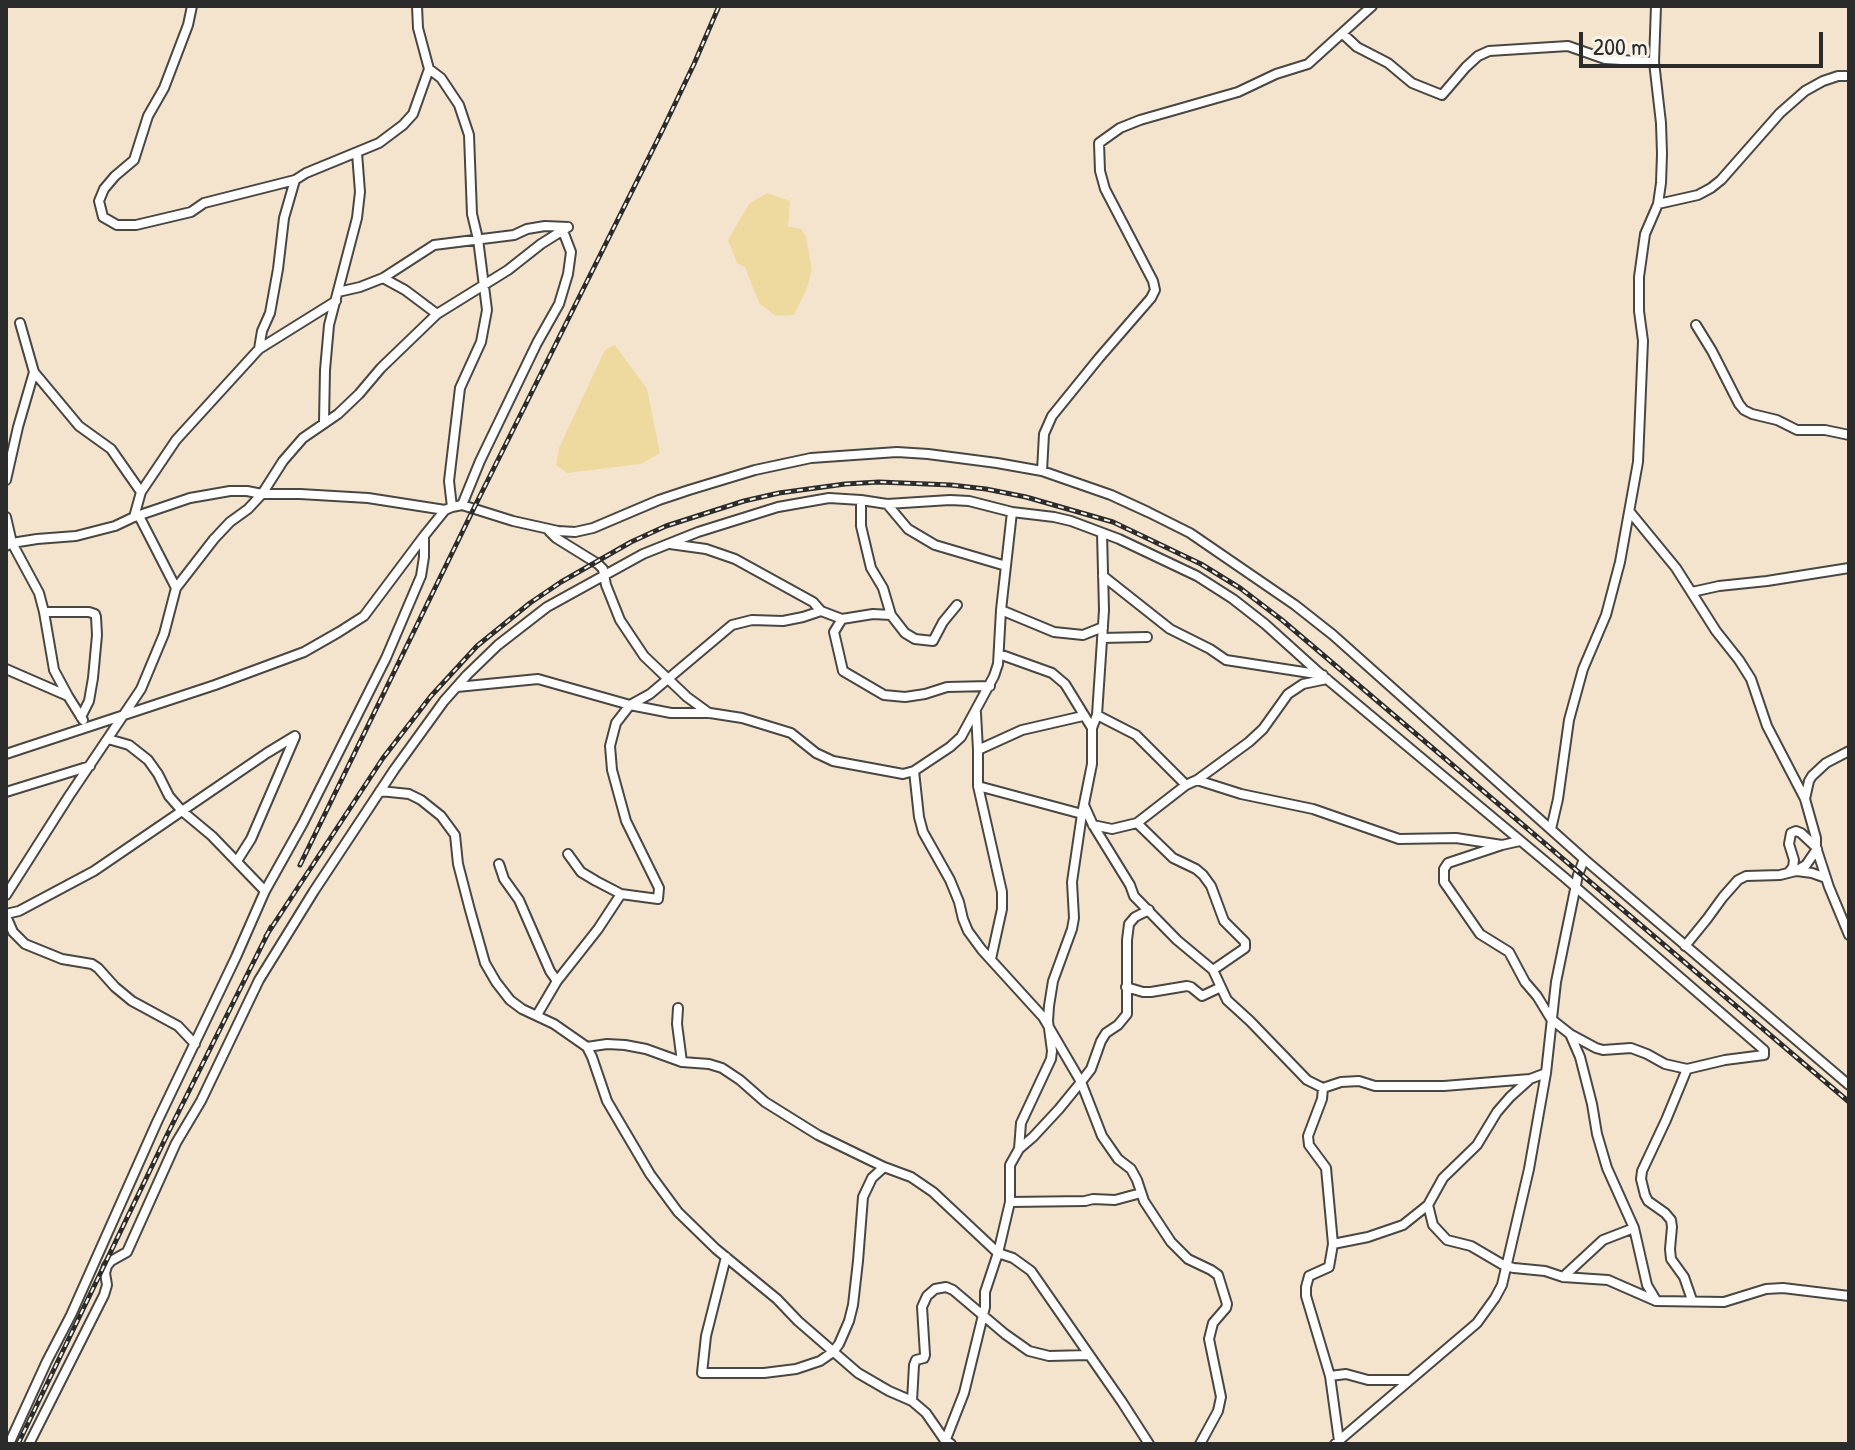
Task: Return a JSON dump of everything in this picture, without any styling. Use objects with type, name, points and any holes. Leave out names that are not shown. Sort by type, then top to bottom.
[{"type":"street","points":[[192,6],[188,25],[164,88],[148,116],[134,160],[115,176],[99,201],[103,217],[117,225],[136,225],[191,212],[219,198],[295,180],[379,143],[413,114],[429,69],[418,28],[417,6]]},
{"type":"street","points":[[1042,471],[1044,434],[1052,416],[1155,290],[1105,189],[1100,171],[1099,143],[1120,128],[1140,120],[1238,92],[1276,74],[1308,64],[1372,6]]},
{"type":"street","points":[[1551,829],[1569,720],[1583,669],[1606,615],[1620,562],[1638,462],[1643,341],[1639,277],[1645,234],[1658,204],[1661,183],[1661,123],[1654,62],[1656,6]]},
{"type":"street","points":[[1343,34],[1357,47],[1388,63],[1412,83],[1442,95],[1466,67],[1489,51],[1568,46],[1605,59],[1654,62]]},
{"type":"street","points":[[429,69],[441,78],[459,105],[469,135],[472,214],[487,310],[481,342],[460,388],[449,481],[453,507]]},
{"type":"street","points":[[1658,204],[1698,195],[1711,188],[1780,113],[1805,91],[1823,81],[1849,76]]},
{"type":"street","points":[[324,422],[331,316],[357,218],[360,192],[357,153]]},
{"type":"street","points":[[259,349],[270,313],[284,218],[295,180]]},
{"type":"street","points":[[6,895],[141,689],[164,634],[176,588],[222,530],[262,494],[283,461],[303,438],[338,414],[387,361],[437,314],[508,270],[568,227],[545,226],[514,235],[434,245],[383,278],[337,296],[259,349],[176,440],[141,492],[137,516],[176,588]]},
{"type":"street","points":[[6,754],[304,652],[364,616],[424,536],[453,507],[509,405],[537,343],[559,304],[571,252],[563,231]]},
{"type":"street","points":[[383,278],[437,314]]},
{"type":"street","points":[[20,323],[34,372],[79,426],[111,449],[141,492]]},
{"type":"street","points":[[1696,325],[1744,410],[1797,430],[1825,430],[1849,435]]},
{"type":"street","points":[[6,480],[34,372]]},
{"type":"street","points":[[9,544],[76,536],[115,526],[190,498],[230,491],[368,498],[453,507],[575,532],[593,528],[689,490],[755,470],[811,458],[884,453],[928,454],[1042,471],[1111,495],[1190,533],[1295,605],[1333,635],[1584,859],[1849,1085]]},
{"type":"street","points":[[29,1444],[104,1295],[107,1266],[127,1252],[152,1192],[201,1101],[259,980],[305,905],[429,721],[498,645],[547,607],[669,543],[778,507],[829,498],[887,504],[969,501],[1012,512],[1054,517],[1102,533],[1197,576],[1265,624],[1577,888],[1765,1052],[1761,1056],[1687,1069],[1665,1064],[1631,1048],[1603,1050],[1570,1034],[1551,1019],[1509,952],[1480,934],[1444,882],[1444,869],[1448,863],[1520,841]]},
{"type":"street","points":[[861,500],[861,526],[866,553],[883,588],[891,615],[905,633],[915,639],[933,641],[957,605]]},
{"type":"street","points":[[887,504],[908,529],[935,545],[1006,566]]},
{"type":"street","points":[[456,688],[538,679],[630,705],[671,713],[710,713],[742,718],[791,733],[816,753],[833,761],[903,774],[914,771],[961,737],[994,676],[999,654],[1012,512]]},
{"type":"street","points":[[1630,512],[1676,568],[1751,679],[1767,726],[1805,799],[1826,878],[1849,935]]},
{"type":"street","points":[[6,517],[9,544],[35,584],[44,612],[54,670],[88,728]]},
{"type":"street","points":[[546,528],[603,569],[620,620],[644,656],[687,697],[710,713]]},
{"type":"street","points":[[1019,1149],[1021,1123],[1051,1059],[1049,1006],[1053,981],[1074,918],[1072,882],[1092,764],[1092,728],[1097,715],[1103,627],[1102,533]]},
{"type":"street","points":[[9,1444],[265,891],[386,658],[421,576],[424,536]]},
{"type":"street","points":[[669,543],[706,549],[735,559],[813,602],[821,611],[842,619],[873,614],[891,615]]},
{"type":"street","points":[[1692,592],[1849,568]]},
{"type":"street","points":[[1103,576],[1170,629],[1226,660],[1325,677]]},
{"type":"street","points":[[1001,610],[1054,632],[1083,635],[1103,627]]},
{"type":"street","points":[[568,854],[581,872],[621,894],[658,899],[659,888],[626,821],[612,770],[610,746],[616,723],[630,705],[650,694],[732,625],[752,620],[783,621],[821,611]]},
{"type":"street","points":[[44,612],[95,614],[97,635],[93,678],[89,701],[81,717]]},
{"type":"street","points":[[842,619],[834,632],[843,671],[884,695],[905,697],[947,687],[990,686]]},
{"type":"street","points":[[1102,638],[1147,637]]},
{"type":"street","points":[[999,654],[1052,673],[1065,684],[1092,728]]},
{"type":"street","points":[[6,669],[68,696]]},
{"type":"street","points":[[1093,825],[1112,829],[1137,823],[1249,742],[1263,729],[1288,694],[1303,684],[1325,677]]},
{"type":"street","points":[[976,712],[978,786],[1002,892],[1002,909],[991,959]]},
{"type":"street","points":[[1097,715],[1136,735],[1186,785]]},
{"type":"street","points":[[978,750],[1022,730],[1083,716]]},
{"type":"street","points":[[195,1044],[178,1026],[132,1001],[92,964],[62,959],[25,944],[13,932],[6,915],[94,871],[295,736],[251,839],[237,861]]},
{"type":"street","points":[[108,739],[129,745],[148,760],[169,796],[182,811],[212,836],[265,891]]},
{"type":"street","points":[[1805,799],[1812,776],[1826,763],[1849,751]]},
{"type":"street","points":[[6,792],[91,765]]},
{"type":"street","points":[[914,771],[923,832],[950,880],[968,931],[1043,1017],[1081,1082],[1102,1136],[1118,1159],[1131,1169],[1144,1201],[1171,1242],[1188,1259],[1218,1275],[1227,1304],[1213,1323],[1209,1339],[1221,1397],[1218,1411],[1200,1444]]},
{"type":"street","points":[[1197,780],[1241,794],[1313,809],[1399,839],[1456,838],[1502,845]]},
{"type":"street","points":[[978,786],[1083,810],[1134,896],[1177,940],[1213,970],[1227,1000],[1307,1080],[1323,1088],[1341,1082],[1359,1081],[1384,1087],[1444,1086],[1530,1079],[1546,1073]]},
{"type":"street","points":[[380,791],[409,794],[421,800],[441,816],[455,835],[458,864],[485,963],[496,982],[510,1000],[522,1009],[587,1047],[607,1101],[657,1183],[688,1222],[858,1373],[912,1401],[926,1413],[946,1442]]},
{"type":"street","points":[[1137,823],[1173,858],[1203,875],[1211,886],[1224,921],[1245,942],[1245,948],[1213,970]]},
{"type":"street","points":[[1792,872],[1791,833],[1801,833],[1817,848]]},
{"type":"street","points":[[1685,946],[1738,880],[1750,875],[1792,872],[1806,865],[1817,848]]},
{"type":"street","points":[[1337,1442],[1477,1323],[1502,1285],[1529,1169],[1546,1073],[1556,982],[1584,859]]},
{"type":"street","points":[[499,864],[557,981]]},
{"type":"street","points":[[1792,872],[1812,873],[1826,878]]},
{"type":"street","points":[[537,1015],[557,981],[621,894]]},
{"type":"street","points":[[946,1442],[964,1393],[985,1307],[985,1292],[1010,1202],[1010,1165],[1019,1149],[1081,1082],[1091,1069],[1106,1033],[1127,1014],[1129,924],[1149,910]]},
{"type":"street","points":[[1126,987],[1151,992],[1187,986],[1202,996],[1221,987]]},
{"type":"street","points":[[678,1008],[682,1062]]},
{"type":"street","points":[[1570,1034],[1580,1057],[1607,1168],[1634,1228],[1647,1285],[1656,1301]]},
{"type":"street","points":[[587,1047],[625,1045],[682,1062],[722,1068],[765,1102],[818,1135],[911,1177],[933,1192],[998,1253],[1013,1258],[1031,1271],[1149,1444]]},
{"type":"street","points":[[1687,1069],[1641,1179],[1648,1201],[1671,1220],[1671,1259],[1684,1277],[1692,1300]]},
{"type":"street","points":[[1333,1244],[1395,1229],[1428,1205],[1443,1178],[1477,1145],[1497,1112],[1530,1079]]},
{"type":"street","points":[[1323,1088],[1308,1136],[1309,1145],[1326,1168],[1333,1244],[1329,1267],[1309,1276],[1306,1296],[1330,1376],[1337,1442]]},
{"type":"street","points":[[726,1257],[706,1336],[702,1373],[764,1373],[796,1369],[820,1361],[833,1352],[843,1335],[853,1305],[863,1197],[872,1178],[884,1167]]},
{"type":"street","points":[[1010,1202],[1115,1200],[1141,1193]]},
{"type":"street","points":[[1428,1205],[1433,1225],[1447,1240],[1471,1246],[1505,1266],[1545,1271],[1563,1277],[1608,1280],[1656,1301],[1724,1302],[1766,1289],[1783,1288],[1849,1296]]},
{"type":"street","points":[[1563,1277],[1603,1240],[1634,1228]]},
{"type":"street","points":[[912,1401],[914,1365],[925,1355],[922,1307],[935,1289],[946,1287],[1015,1342],[1037,1354],[1088,1355]]},
{"type":"street","points":[[1330,1376],[1346,1374],[1368,1380],[1410,1380]]},
{"type":"sand","points":[[767,193],[790,201],[788,226],[801,229],[806,237],[812,270],[794,315],[776,316],[759,303],[745,267],[737,263],[728,240],[749,204]]},
{"type":"sand","points":[[615,345],[647,389],[660,453],[641,464],[567,473],[556,465],[559,448],[605,350]]},
{"type":"railway","points":[[300,865],[662,131],[719,6]]},
{"type":"railway","points":[[266,936],[383,758],[431,696],[477,646],[561,582],[666,526],[744,501],[845,484],[951,485],[1026,497],[1113,522],[1201,564],[1240,588],[1282,620],[1849,1102]]},
{"type":"railway","points":[[18,1444],[271,927]]}]
